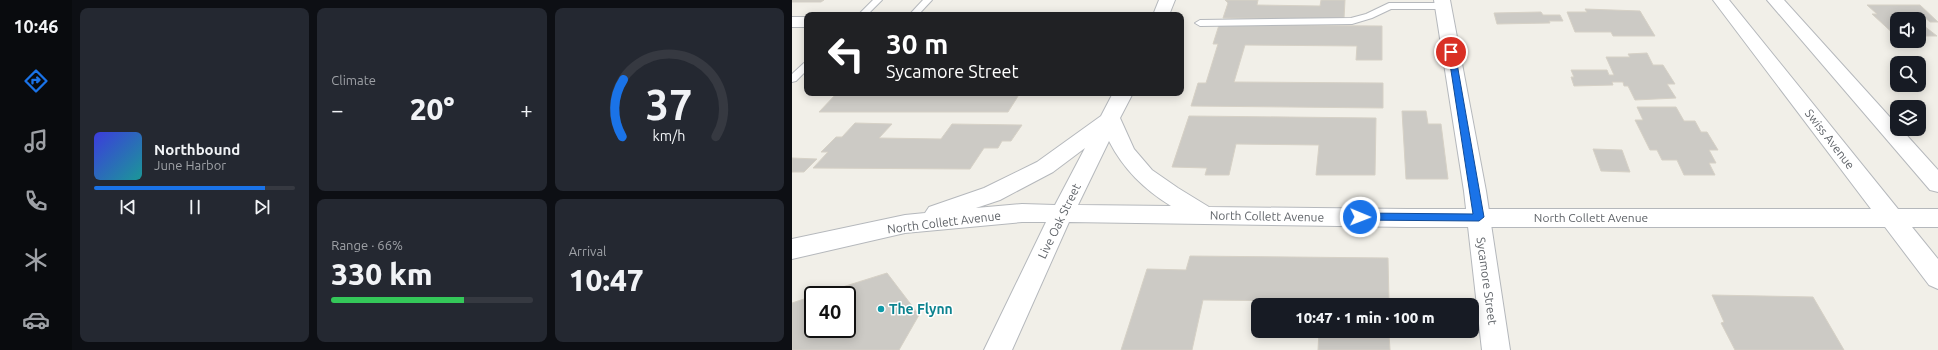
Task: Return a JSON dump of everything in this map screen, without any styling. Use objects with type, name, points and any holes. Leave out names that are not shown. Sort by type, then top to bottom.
[{"type":"street","points":[[1162,12],[1168,0]]},
{"type":"street","name":"Swiss Avenue","points":[[1721,0],[1938,278]]},
{"type":"street","points":[[1776,0],[1938,184]]},
{"type":"street","name":"Sycamore Street","points":[[1443,3],[1479,217],[1496,350]]},
{"type":"street","points":[[792,22],[804,22]]},
{"type":"street","name":"Live Oak Street","points":[[998,350],[1062,212],[1121,96]]},
{"type":"street","points":[[905,224],[992,194],[1045,167],[1110,118],[1117,140],[1137,170],[1159,188],[1203,214]]},
{"type":"street","name":"North Collett Avenue","points":[[792,250],[905,224],[1022,213],[1062,212],[1479,217],[1938,218]]},
{"type":"lane","points":[[865,12],[878,0]]},
{"type":"lane","points":[[916,12],[928,0]]},
{"type":"lane","points":[[1200,23],[1352,21],[1369,16],[1389,6],[1443,3]]},
{"type":"lane","points":[[792,79],[804,68]]},
{"type":"building","points":[[792,0],[824,0],[821,2],[792,2]]},
{"type":"building","points":[[1225,0],[1258,0],[1257,5],[1320,6],[1321,0],[1345,0],[1344,19],[1223,18],[1228,3]]},
{"type":"building","points":[[1867,5],[1920,5],[1938,22],[1930,22],[1926,19],[1926,12],[1890,12],[1890,31],[1872,14],[1877,14]]},
{"type":"building","points":[[1585,9],[1640,11],[1655,36],[1613,36],[1611,32],[1575,32],[1567,12],[1587,12]]},
{"type":"building","points":[[1541,12],[1543,15],[1560,15],[1563,21],[1549,21],[1550,23],[1497,24],[1494,13]]},
{"type":"building","points":[[1219,25],[1382,26],[1382,60],[1356,60],[1357,46],[1245,45],[1234,82],[1383,83],[1383,108],[1191,106],[1198,83],[1206,83],[1218,44],[1213,44]]},
{"type":"building","points":[[1926,27],[1937,36],[1926,36]]},
{"type":"building","points":[[1647,53],[1653,65],[1663,65],[1675,84],[1667,84],[1676,98],[1635,100],[1628,86],[1624,86],[1623,82],[1612,82],[1613,85],[1574,86],[1571,77],[1574,77],[1571,70],[1607,70],[1609,75],[1614,75],[1606,57],[1630,57],[1628,54]]},
{"type":"building","points":[[834,96],[1018,96],[1008,112],[819,112]]},
{"type":"building","points":[[1637,107],[1676,107],[1684,121],[1695,121],[1701,132],[1707,132],[1718,150],[1709,150],[1716,163],[1709,163],[1715,175],[1684,175],[1677,160],[1662,160],[1657,150],[1650,150],[1635,120],[1643,120]]},
{"type":"building","points":[[1402,111],[1426,111],[1428,124],[1441,124],[1448,179],[1406,179]]},
{"type":"building","points":[[1189,116],[1376,118],[1375,175],[1316,175],[1319,145],[1236,144],[1229,175],[1205,175],[1207,168],[1172,167]]},
{"type":"building","points":[[855,123],[892,124],[879,138],[941,139],[952,124],[1022,125],[1011,141],[1002,141],[998,148],[984,148],[970,169],[813,168],[828,152],[821,152],[836,137],[842,137]]},
{"type":"building","points":[[1593,149],[1622,150],[1630,172],[1601,171]]},
{"type":"building","points":[[792,158],[817,159],[804,172],[792,172]]},
{"type":"building","points":[[1190,256],[1388,258],[1389,298],[1251,298],[1251,301],[1203,300],[1192,350],[1121,350],[1147,269],[1186,270]]},
{"type":"building","name":"The Flynn","points":[[887,273],[919,315],[899,350],[792,350],[792,303],[804,299],[804,338],[856,338],[856,286],[846,286]]},
{"type":"building","points":[[1712,295],[1813,297],[1844,350],[1735,350],[1721,323],[1724,322]]},
{"type":"building","points":[[1319,338],[1389,338],[1390,350],[1318,350]]},
{"type":"place","name":"The Flynn","points":[[881,309]]},
{"type":"route","points":[[1360,217],[1479,217],[1451,52]]}]
